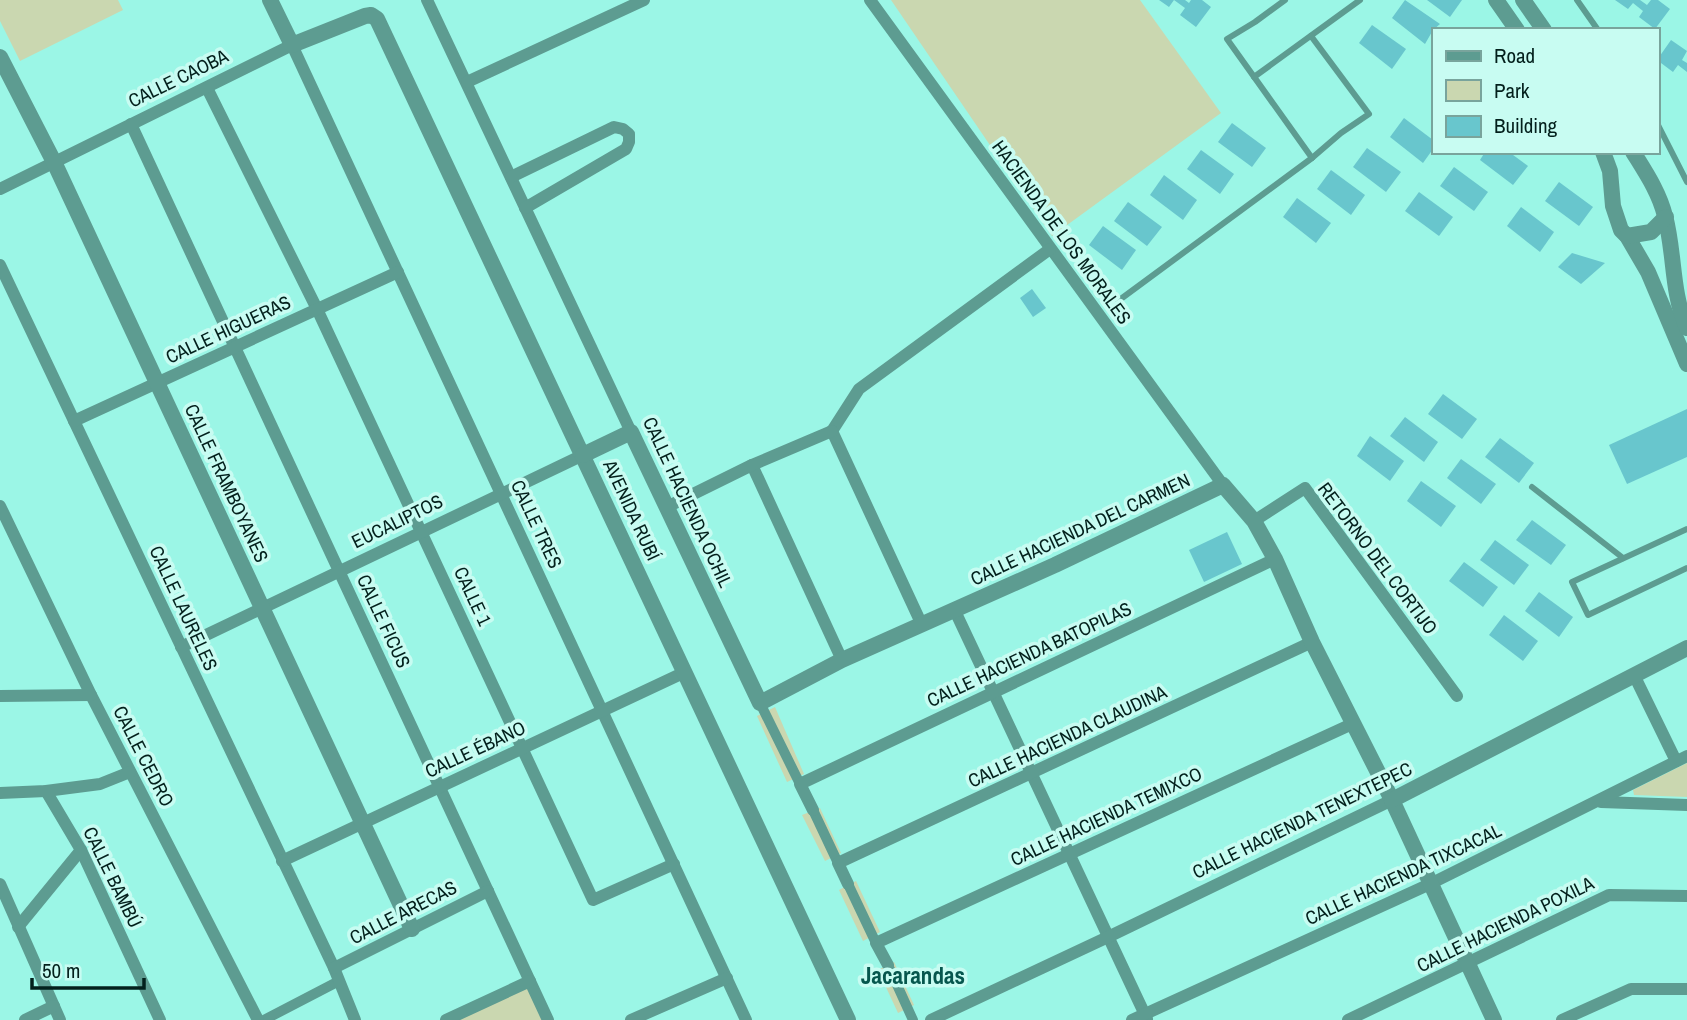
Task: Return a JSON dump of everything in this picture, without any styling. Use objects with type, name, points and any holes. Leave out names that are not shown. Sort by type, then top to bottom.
[{"type":"street","points":[[270,0],[292,45]]},
{"type":"street","name":"CALLE HACIENDA OCHIL","points":[[427,0],[913,1020]]},
{"type":"street","points":[[467,82],[644,0]]},
{"type":"street","name":"HACIENDA DE LOS MORALES","points":[[870,0],[1223,485]]},
{"type":"street","points":[[1496,0],[1516,28]]},
{"type":"street","points":[[1523,0],[1543,28]]},
{"type":"street","name":"CALLE CAOBA","points":[[0,189],[292,45],[365,16],[371,15],[377,19]]},
{"type":"street","name":"AVENIDA RUBÍ","points":[[377,19],[848,1020]]},
{"type":"street","name":"CALLE TRES","points":[[292,45],[746,1020]]},
{"type":"street","name":"CALLE FRAMBOYANES","points":[[0,57],[54,162],[412,929]]},
{"type":"street","name":"CALLE 1","points":[[207,88],[317,309],[593,900],[674,864]]},
{"type":"street","name":"CALLE FICUS","points":[[131,124],[548,1020]]},
{"type":"street","points":[[511,177],[614,127],[629,134],[626,149],[525,208]]},
{"type":"street","points":[[1604,154],[1610,171],[1613,206],[1621,230],[1648,272],[1687,364]]},
{"type":"street","points":[[1634,154],[1657,191],[1666,217],[1680,311],[1687,328]]},
{"type":"street","points":[[1627,236],[1651,232],[1666,217]]},
{"type":"street","points":[[667,507],[752,465],[832,430],[859,389],[1050,249]]},
{"type":"street","name":"CALLE LAURELES","points":[[0,265],[334,968],[355,1020]]},
{"type":"street","name":"CALLE HIGUERAS","points":[[74,421],[398,272]]},
{"type":"street","points":[[832,430],[922,625]]},
{"type":"street","name":"EUCALIPTOS","points":[[181,647],[631,432]]},
{"type":"street","points":[[752,465],[842,660]]},
{"type":"street","points":[[1223,485],[1254,521],[1275,559],[1312,642],[1392,800],[1493,1020]]},
{"type":"street","name":"CALLE HACIENDA DEL CARMEN","points":[[760,703],[842,660],[955,611],[1223,485]]},
{"type":"street","name":"RETORNO DEL CORTIJO","points":[[1254,521],[1305,488],[1457,696]]},
{"type":"street","name":"CALLE CEDRO","points":[[0,506],[91,695],[258,1020]]},
{"type":"street","name":"CALLE HACIENDA BATOPILAS","points":[[800,784],[1275,559]]},
{"type":"street","points":[[955,611],[1108,937],[1141,1018]]},
{"type":"street","name":"CALLE HACIENDA CLAUDINA","points":[[838,863],[1312,642]]},
{"type":"street","name":"CALLE HACIENDA TENEXTEPEC","points":[[930,1020],[1392,800],[1687,648]]},
{"type":"street","name":"CALLE ÉBANO","points":[[282,860],[683,673]]},
{"type":"street","points":[[1634,675],[1681,758]]},
{"type":"street","points":[[0,695],[91,695]]},
{"type":"street","name":"CALLE HACIENDA TEMIXCO","points":[[876,943],[1352,724]]},
{"type":"street","name":"CALLE HACIENDA TIXCACAL","points":[[1141,1018],[1430,884],[1681,758]]},
{"type":"street","points":[[0,793],[46,791],[100,784],[130,772]]},
{"type":"street","name":"CALLE BAMBÚ","points":[[46,791],[81,850],[160,1020]]},
{"type":"street","points":[[1597,802],[1687,805]]},
{"type":"street","points":[[18,927],[81,850]]},
{"type":"street","points":[[0,884],[60,1020]]},
{"type":"street","name":"CALLE ARECAS","points":[[334,968],[488,891]]},
{"type":"street","name":"CALLE HACIENDA POXILA","points":[[1348,1020],[1609,895],[1687,896]]},
{"type":"street","points":[[631,1020],[727,978]]},
{"type":"street","points":[[264,1020],[339,981]]},
{"type":"street","points":[[446,1020],[530,981]]},
{"type":"street","points":[[1562,1020],[1631,989],[1687,989]]},
{"type":"street","points":[[25,1020],[54,1006]]},
{"type":"lane","points":[[1285,0],[1227,39],[1312,158]]},
{"type":"lane","points":[[1254,77],[1360,0]]},
{"type":"lane","points":[[1577,0],[1597,28]]},
{"type":"lane","points":[[1118,301],[1369,114],[1311,36]]},
{"type":"lane","points":[[1659,127],[1687,182]]},
{"type":"lane","points":[[1532,487],[1623,558]]},
{"type":"lane","points":[[1687,528],[1572,582],[1588,615],[1687,568]]},
{"type":"green space","points":[[0,0],[118,0],[123,10],[20,61],[0,21]]},
{"type":"green space","points":[[891,0],[1140,0],[1221,113],[1052,236]]},
{"type":"green space","points":[[775,707],[804,774],[787,782],[757,716]]},
{"type":"green space","points":[[1687,763],[1687,797],[1634,795],[1633,790]]},
{"type":"green space","points":[[820,808],[841,853],[825,861],[802,815]]},
{"type":"green space","points":[[856,881],[880,932],[863,941],[839,890]]},
{"type":"green space","points":[[894,962],[914,1005],[898,1013],[878,970]]},
{"type":"green space","points":[[530,981],[548,1020],[446,1020]]},
{"type":"building","points":[[1159,0],[1174,0],[1169,7]]},
{"type":"building","points":[[1174,0],[1185,0],[1189,3],[1191,0],[1202,0],[1211,7],[1196,27],[1180,15],[1185,8]]},
{"type":"building","points":[[1405,0],[1440,24],[1432,28],[1425,44],[1392,18]]},
{"type":"building","points":[[1427,0],[1462,0],[1450,17]]},
{"type":"building","points":[[1615,0],[1640,0],[1647,5],[1651,0],[1658,0],[1670,9],[1654,28],[1639,17],[1643,11],[1633,3],[1628,9]]},
{"type":"building","points":[[1372,25],[1406,49],[1392,69],[1359,43]]},
{"type":"building","points":[[1671,40],[1687,51],[1682,60],[1687,63],[1687,72],[1678,65],[1673,72],[1659,62],[1659,57]]},
{"type":"building","points":[[1404,118],[1432,139],[1432,150],[1423,163],[1390,137]]},
{"type":"building","points":[[1232,123],[1266,148],[1252,167],[1218,142]]},
{"type":"building","points":[[1367,148],[1401,172],[1386,192],[1353,167]]},
{"type":"building","points":[[1201,150],[1234,174],[1220,194],[1187,169]]},
{"type":"building","points":[[1484,154],[1512,154],[1528,166],[1513,185],[1480,160]]},
{"type":"building","points":[[1454,167],[1488,192],[1474,211],[1440,186]]},
{"type":"building","points":[[1331,170],[1365,195],[1351,215],[1317,189]]},
{"type":"building","points":[[1164,175],[1197,200],[1183,220],[1150,195]]},
{"type":"building","points":[[1559,182],[1593,207],[1579,226],[1545,201]]},
{"type":"building","points":[[1419,192],[1453,217],[1439,236],[1405,211]]},
{"type":"building","points":[[1297,198],[1331,223],[1316,243],[1283,217]]},
{"type":"building","points":[[1128,202],[1162,227],[1147,246],[1114,221]]},
{"type":"building","points":[[1521,207],[1554,232],[1540,252],[1507,226]]},
{"type":"building","points":[[1103,226],[1136,250],[1122,270],[1089,245]]},
{"type":"building","points":[[1572,253],[1605,263],[1581,284],[1558,267]]},
{"type":"building","points":[[1032,289],[1046,308],[1033,317],[1020,298]]},
{"type":"building","points":[[1443,394],[1477,419],[1462,439],[1428,414]]},
{"type":"building","points":[[1687,409],[1687,457],[1627,484],[1609,445]]},
{"type":"building","points":[[1405,417],[1438,442],[1424,462],[1390,436]]},
{"type":"building","points":[[1370,436],[1404,461],[1390,481],[1357,456]]},
{"type":"building","points":[[1500,438],[1534,463],[1519,483],[1485,457]]},
{"type":"building","points":[[1461,459],[1496,484],[1481,504],[1447,478]]},
{"type":"building","points":[[1421,481],[1456,506],[1441,527],[1407,501]]},
{"type":"building","points":[[1532,520],[1566,545],[1551,565],[1516,540]]},
{"type":"building","points":[[1227,532],[1242,564],[1204,582],[1189,550]]},
{"type":"building","points":[[1495,540],[1529,565],[1514,585],[1480,560]]},
{"type":"building","points":[[1464,562],[1498,587],[1483,607],[1449,581]]},
{"type":"building","points":[[1539,592],[1573,617],[1559,637],[1525,611]]},
{"type":"building","points":[[1504,615],[1538,641],[1523,661],[1489,635]]},
{"type":"district","name":"Jacarandas","points":[[913,975]]}]
